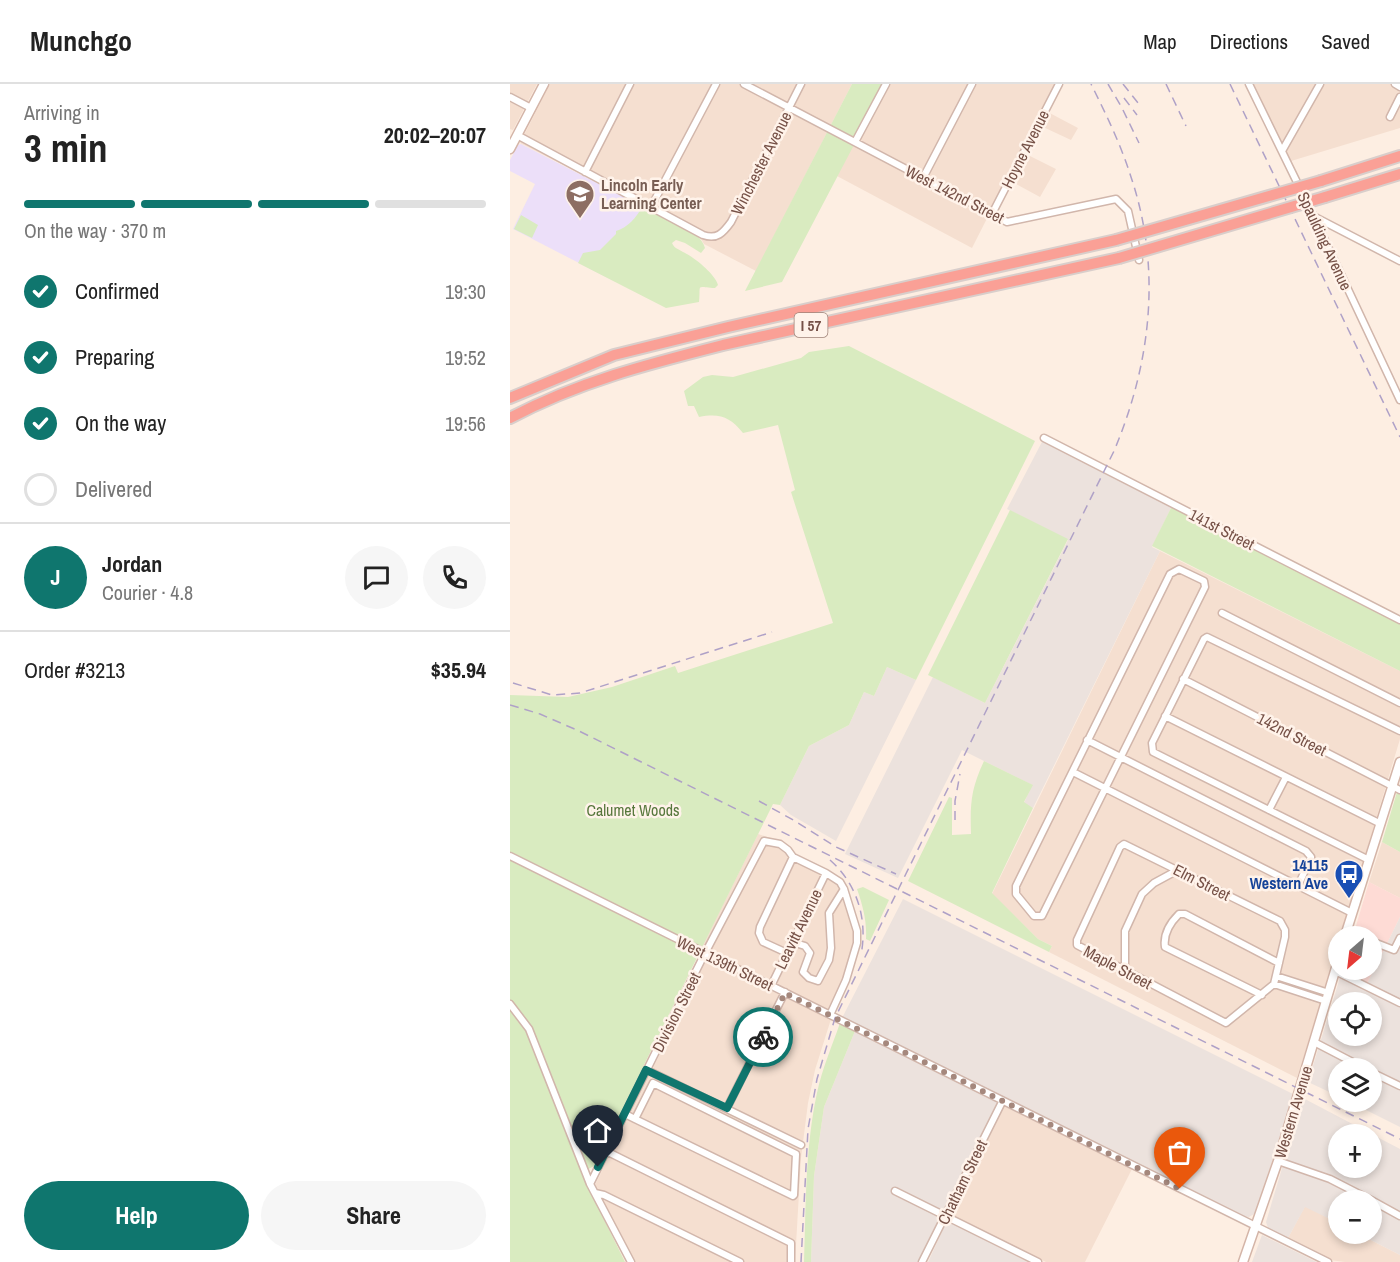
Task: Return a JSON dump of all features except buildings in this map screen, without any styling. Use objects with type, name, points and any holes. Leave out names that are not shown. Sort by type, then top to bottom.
[{"type":"highway","name":"I 57","points":[[510,398],[614,355],[739,324],[1116,240],[1400,156]]},
{"type":"highway","name":"I 57","points":[[510,418],[543,400],[607,375],[734,342],[1119,258],[1400,174]]},
{"type":"main road","points":[[510,149],[544,84]]},
{"type":"main road","points":[[1348,926],[1380,824],[1396,788],[1400,762]]},
{"type":"main road","name":"Western Avenue","points":[[1243,1262],[1278,1161],[1332,980]]},
{"type":"street","points":[[585,172],[630,84]]},
{"type":"street","points":[[517,135],[651,207],[716,84]]},
{"type":"street","name":"West 142nd Street","points":[[744,84],[1007,222],[1116,199],[1128,211],[1139,260]]},
{"type":"street","name":"Winchester Avenue","points":[[651,207],[703,235],[714,237],[721,234],[731,222],[801,84]]},
{"type":"street","points":[[855,142],[886,84]]},
{"type":"street","points":[[923,178],[972,84]]},
{"type":"street","name":"Hoyne Avenue","points":[[992,214],[1059,84]]},
{"type":"street","name":"Spaulding Avenue","points":[[1248,84],[1314,217],[1400,400]]},
{"type":"street","points":[[1282,151],[1320,84]]},
{"type":"street","points":[[1395,84],[1400,87]]},
{"type":"street","points":[[510,97],[531,108]]},
{"type":"street","points":[[1390,117],[1400,97]]},
{"type":"street","points":[[1314,217],[1400,261]]},
{"type":"street","name":"141st Street","points":[[1044,438],[1400,620]]},
{"type":"street","points":[[1179,569],[1204,580],[1205,587],[1120,758],[1042,916],[1034,916],[1016,894],[1016,885],[1170,574],[1179,569]]},
{"type":"street","points":[[1222,613],[1400,703]]},
{"type":"street","points":[[1369,860],[1153,752],[1152,743],[1204,639],[1210,637],[1400,731]]},
{"type":"street","name":"142nd Street","points":[[1184,679],[1396,788]]},
{"type":"street","points":[[1165,716],[1380,824]]},
{"type":"street","points":[[1087,740],[1306,851],[1311,857],[1298,886]]},
{"type":"street","points":[[1073,772],[1352,914]]},
{"type":"street","points":[[1269,810],[1286,777]]},
{"type":"street","name":"Division Street","points":[[590,1184],[705,953],[764,841],[780,844],[793,858]]},
{"type":"street","name":"Elm Street","points":[[1124,844],[1280,921],[1285,930],[1279,963]]},
{"type":"street","name":"Maple Street","points":[[1124,844],[1120,847],[1077,940],[1077,945],[1226,1023],[1262,995]]},
{"type":"street","name":"West 139th Street","points":[[510,856],[1328,1262]]},
{"type":"street","points":[[787,953],[763,942],[759,933],[793,858],[840,882],[857,931],[857,943],[846,980],[830,1015]]},
{"type":"street","points":[[1125,971],[1125,931],[1142,894],[1154,883],[1178,870]]},
{"type":"street","name":"Leavitt Avenue","points":[[771,986],[826,873]]},
{"type":"street","points":[[792,942],[805,946],[810,953],[803,972],[809,978],[818,981],[830,960],[829,913],[844,889]]},
{"type":"street","points":[[1179,914],[1185,914],[1279,963],[1276,976],[1274,984],[1262,995],[1165,947],[1166,934],[1172,921],[1179,914]]},
{"type":"street","points":[[1382,945],[1394,950],[1400,938]]},
{"type":"street","points":[[1276,976],[1327,997]]},
{"type":"street","points":[[1353,980],[1400,1003]]},
{"type":"street","points":[[1274,984],[1327,997]]},
{"type":"street","points":[[727,1108],[785,993]]},
{"type":"street","points":[[510,1004],[529,1029],[590,1184],[631,1262]]},
{"type":"street","points":[[1314,1042],[1345,1058]]},
{"type":"street","points":[[646,1070],[801,1145]]},
{"type":"street","points":[[1382,1077],[1400,1086]]},
{"type":"street","points":[[625,1114],[635,1119],[793,1196],[794,1195],[796,1154],[653,1083],[635,1119]]},
{"type":"street","name":"Chatham Street","points":[[922,1262],[1002,1102]]},
{"type":"street","points":[[606,1151],[791,1243],[790,1262]]},
{"type":"street","points":[[1278,1161],[1330,1179],[1352,1190]]},
{"type":"street","points":[[895,1191],[1038,1262]]},
{"type":"street","points":[[595,1193],[604,1195],[740,1262]]},
{"type":"street","points":[[1382,1206],[1400,1216]]},
{"type":"shaded area","points":[[510,84],[537,84],[513,130],[510,129]]},
{"type":"shaded area","points":[[550,84],[852,84],[756,271],[704,244],[701,239],[683,226],[520,143]]},
{"type":"shaded area","points":[[885,84],[1056,84],[1044,110],[1078,128],[1071,140],[1041,126],[1026,154],[1056,169],[1040,197],[1007,179],[972,248],[837,176]]},
{"type":"shaded area","points":[[1252,84],[1400,84],[1400,128],[1291,161]]},
{"type":"shaded area","name":"Lincoln Early Learning Center","points":[[521,144],[647,209],[610,279],[513,229],[535,184],[510,171],[510,160],[518,145]]},
{"type":"shaded area","points":[[1044,438],[1173,504],[1152,547],[1160,551],[1033,808],[1024,803],[1032,785],[962,750],[898,878],[845,854],[933,677],[985,703],[1068,540],[1007,509]]},
{"type":"shaded area","points":[[1160,551],[1400,671],[1400,739],[1344,926],[1328,926],[1328,978],[1297,1078],[1049,952],[1052,946],[1038,939],[992,894]]},
{"type":"shaded area","points":[[887,667],[916,680],[836,841],[791,815],[780,805],[809,746],[849,725],[864,692],[874,696]]},
{"type":"shaded area","points":[[758,834],[774,839],[793,851],[797,857],[846,888],[855,910],[859,931],[858,953],[849,980],[833,1014],[702,947]]},
{"type":"shaded area","points":[[1382,842],[1400,852],[1400,898],[1369,882]]},
{"type":"shaded area","points":[[1369,882],[1400,898],[1400,917],[1382,954],[1382,926],[1356,926]]},
{"type":"shaded area","points":[[903,899],[1293,1094],[1254,1214],[1249,1217],[1242,1216],[842,1018]]},
{"type":"shaded area","points":[[1400,917],[1400,1127],[1370,1112],[1382,1112],[1382,1058],[1328,1058],[1328,1091],[1308,1082],[1328,1017],[1328,1046],[1382,1046],[1382,992],[1336,992],[1339,980],[1359,980],[1367,984],[1369,980],[1382,980],[1382,954]]},
{"type":"shaded area","points":[[708,957],[831,1019],[815,1070],[808,1103],[801,1158],[795,1262],[635,1262],[595,1185]]},
{"type":"shaded area","points":[[855,1031],[998,1102],[919,1262],[811,1262],[814,1176],[824,1107]]},
{"type":"shaded area","points":[[1303,1098],[1352,1124],[1328,1124],[1328,1178],[1382,1178],[1382,1140],[1400,1149],[1400,1255],[1378,1244],[1382,1244],[1382,1190],[1328,1190],[1328,1218],[1305,1207],[1288,1238],[1268,1228],[1266,1222]]},
{"type":"shaded area","points":[[1004,1106],[1132,1169],[1085,1262],[1046,1262],[951,1215]]},
{"type":"shaded area","points":[[1305,1206],[1328,1218],[1328,1244],[1378,1244],[1400,1255],[1400,1262],[1330,1260],[1288,1238]]},
{"type":"shaded area","points":[[947,1221],[1028,1262],[928,1262]]},
{"type":"shaded area","points":[[1262,1235],[1317,1262],[1252,1262]]},
{"type":"green space","points":[[852,84],[886,84],[782,282],[745,291]]},
{"type":"green space","points":[[642,207],[688,229],[702,241],[705,248],[701,253],[685,243],[676,240],[672,243],[704,266],[718,285],[715,288],[700,288],[699,302],[666,308],[578,263],[583,253],[600,250],[616,234],[616,231],[631,222]]},
{"type":"green space","points":[[521,215],[538,225],[532,238],[514,229]]},
{"type":"green space","name":"Calumet Woods","points":[[849,346],[1035,441],[916,680],[887,667],[874,696],[864,692],[849,725],[809,746],[780,805],[773,804],[594,1166],[581,1173],[625,1262],[510,1262],[510,695],[568,697],[612,687],[675,666],[678,673],[833,623],[791,492],[795,490],[778,425],[743,433],[734,423],[719,416],[699,417],[694,406],[688,406],[684,391],[703,377],[712,375],[733,377],[801,358],[809,352]]},
{"type":"green space","points":[[1173,504],[1400,620],[1400,671],[1152,546]]},
{"type":"green space","points":[[1010,510],[1068,539],[985,703],[928,675]]},
{"type":"green space","points":[[984,761],[1033,785],[1024,802],[1033,808],[992,893],[1038,939],[1052,946],[1049,952],[908,881],[949,797],[952,798],[952,835],[971,834],[972,796]]},
{"type":"green space","points":[[1397,792],[1400,794],[1400,852],[1382,842]]},
{"type":"green space","points":[[863,887],[889,900],[870,941],[866,939],[864,914],[857,889]]},
{"type":"green space","points":[[840,1023],[855,1031],[824,1107],[814,1176],[811,1262],[804,1262],[807,1177],[813,1114],[822,1075]]},
{"type":"railway","points":[[801,1262],[808,1129],[817,1079],[835,1018],[1114,451],[1137,384],[1148,315],[1147,246],[1141,212],[1127,165],[1091,84]]},
{"type":"railway","points":[[1108,84],[1139,143]]},
{"type":"railway","points":[[1123,84],[1138,103]]},
{"type":"railway","points":[[1166,84],[1186,126]]},
{"type":"railway","points":[[1230,84],[1400,437]]},
{"type":"railway","points":[[1124,98],[1137,115]]},
{"type":"railway","points":[[513,683],[552,695],[580,693],[772,632]]},
{"type":"railway","points":[[510,705],[540,714],[579,731],[1400,1139]]},
{"type":"railway","points":[[955,820],[955,801],[960,774]]},
{"type":"railway","points":[[759,801],[836,847],[896,874]]},
{"type":"railway","points":[[830,860],[847,880],[858,903],[863,928],[861,955]]},
{"type":"way so far","points":[[763,1037],[785,993],[1180,1189]]},
{"type":"place","name":"Lincoln Early Learning Center","points":[[580,220]]},
{"type":"place","name":"14115 Western Ave","points":[[1349,900]]},
{"type":"route","points":[[598,1167],[646,1070],[727,1108],[763,1037]]}]
